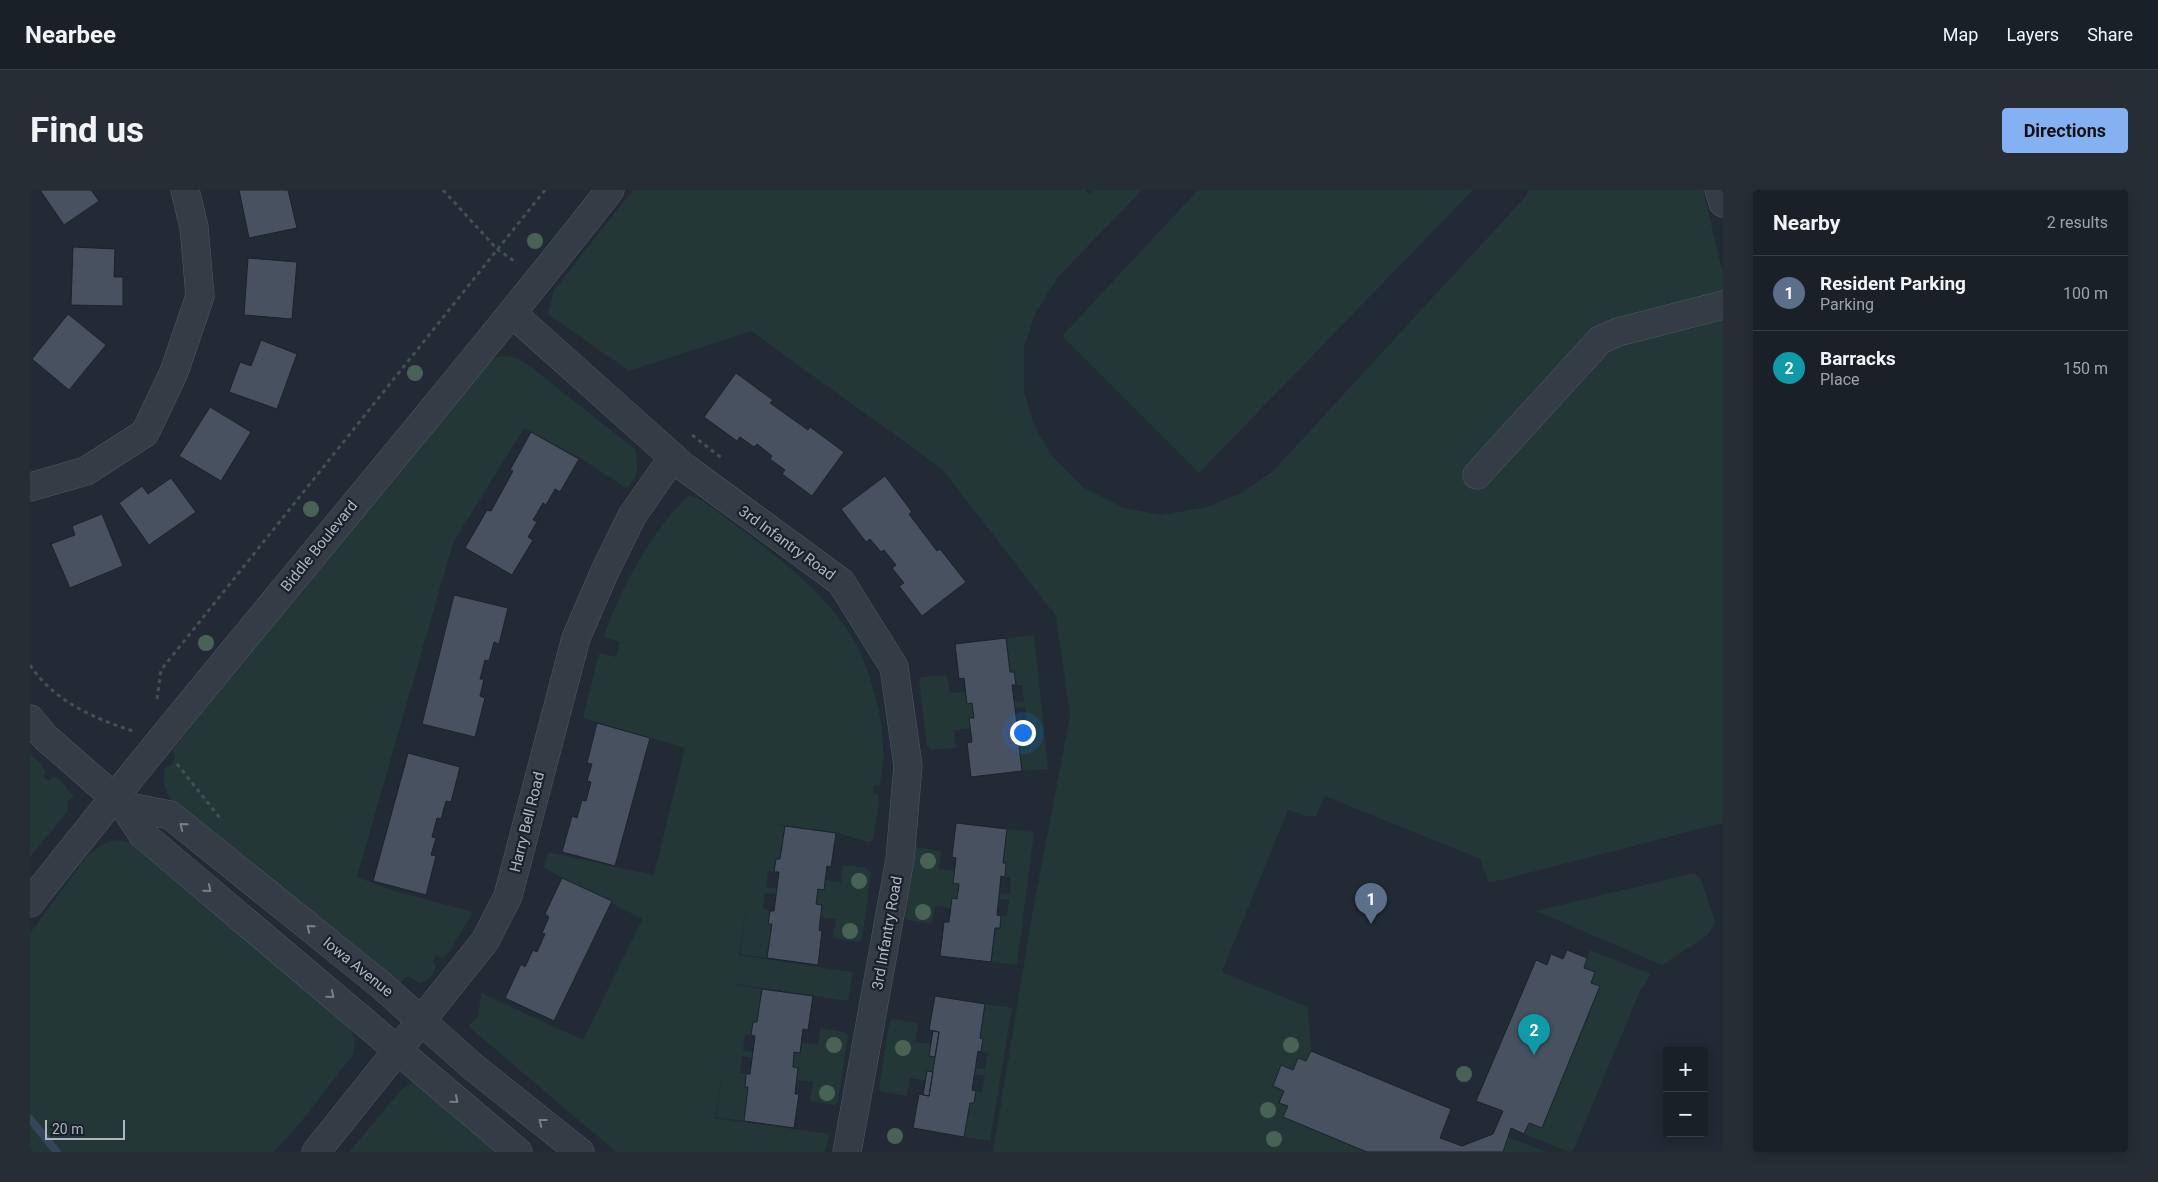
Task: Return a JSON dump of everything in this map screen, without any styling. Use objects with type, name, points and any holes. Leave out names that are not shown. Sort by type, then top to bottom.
[{"type":"street","points":[[30,487],[86,471],[145,433],[174,372],[200,296],[194,227],[185,190]]},
{"type":"street","name":"Biddle Boulevard","points":[[30,903],[119,802],[610,190]]},
{"type":"street","points":[[1719,190],[1723,203]]},
{"type":"street","name":"3rd Infantry Road","points":[[520,304],[673,457],[841,582],[894,667],[908,766],[900,860],[847,1152]]},
{"type":"street","points":[[1477,475],[1600,340],[1618,332],[1723,305]]},
{"type":"street","name":"Harry Bell Road","points":[[316,1152],[485,941],[508,896],[576,638],[605,571],[632,516],[673,457]]},
{"type":"street","points":[[30,719],[45,737],[119,802],[142,834],[518,1152]]},
{"type":"street","name":"Iowa Avenue","points":[[119,802],[170,815],[382,985],[472,1066],[580,1152]]},
{"type":"path","points":[[443,190],[497,249],[519,265],[520,304]]},
{"type":"path","points":[[154,704],[158,697],[161,670],[545,190]]},
{"type":"path","points":[[690,433],[728,463]]},
{"type":"path","points":[[30,665],[47,684],[71,705],[92,717],[137,734]]},
{"type":"path","points":[[132,731],[138,725]]},
{"type":"green space","points":[[633,190],[1085,190],[1089,194],[1093,190],[1142,190],[1058,277],[1035,314],[1024,348],[1024,392],[1034,425],[1052,456],[1083,487],[1124,508],[1161,515],[1207,507],[1241,493],[1273,471],[1526,196],[1528,190],[1703,190],[1723,274],[1723,823],[1489,883],[1480,859],[1325,796],[1316,816],[1306,816],[1288,810],[1222,972],[1308,1007],[1311,1051],[1306,1061],[1298,1059],[1293,1070],[1281,1065],[1273,1086],[1284,1091],[1279,1103],[1288,1106],[1283,1117],[1367,1152],[993,1152],[1033,910],[1070,716],[1056,616],[942,469],[751,331],[629,371],[548,314],[554,290]]},
{"type":"green space","points":[[1198,190],[1473,190],[1199,473],[1062,336]]},
{"type":"green space","points":[[508,356],[518,359],[531,367],[635,449],[637,470],[634,480],[626,488],[580,458],[524,428],[453,543],[357,877],[395,891],[473,912],[450,951],[442,958],[437,955],[433,962],[436,966],[430,977],[419,983],[408,976],[399,984],[177,806],[165,788],[165,767],[171,766],[175,757],[173,750],[184,735],[483,364],[497,357]]},
{"type":"green space","points":[[689,495],[702,500],[765,547],[806,582],[824,601],[841,621],[859,649],[870,677],[878,709],[882,731],[883,764],[879,786],[874,785],[873,794],[878,795],[879,802],[873,840],[869,842],[837,833],[771,823],[785,826],[780,859],[776,859],[774,872],[768,871],[766,887],[776,888],[776,894],[765,893],[763,909],[770,911],[768,923],[772,924],[767,958],[740,954],[748,897],[739,955],[853,972],[848,1001],[736,984],[762,989],[757,1022],[753,1022],[751,1035],[745,1034],[743,1050],[753,1052],[753,1058],[742,1056],[740,1073],[746,1074],[745,1086],[748,1087],[744,1121],[716,1117],[723,1070],[715,1118],[830,1134],[825,1152],[616,1152],[468,1026],[478,1016],[481,993],[583,1040],[642,919],[544,868],[548,852],[654,875],[685,748],[583,718],[599,654],[616,657],[620,642],[607,638],[604,635],[629,578],[662,525]]},
{"type":"green space","points":[[1034,635],[1048,769],[1022,771],[1018,737],[1023,737],[1021,724],[1027,723],[1025,707],[1015,708],[1014,702],[1024,701],[1022,685],[1016,685],[1014,672],[1010,672],[1006,638]]},
{"type":"green space","points":[[947,675],[950,693],[965,692],[967,703],[972,703],[974,718],[969,719],[970,728],[954,730],[956,748],[932,750],[927,747],[919,680],[922,677]]},
{"type":"green space","points":[[30,754],[46,771],[43,776],[49,781],[53,776],[60,780],[74,797],[67,802],[68,811],[30,857]]},
{"type":"green space","points":[[1007,829],[1034,832],[1017,965],[991,962],[995,928],[1000,928],[1001,916],[1007,916],[1009,900],[999,899],[1000,893],[1010,894],[1011,877],[1005,877],[1006,864],[1003,863]]},
{"type":"green space","points":[[117,840],[147,849],[349,1025],[355,1039],[353,1055],[300,1123],[274,1152],[30,1152],[30,933],[87,856],[104,844]]},
{"type":"green space","points":[[916,847],[941,851],[939,869],[955,871],[959,884],[957,899],[952,898],[950,908],[935,906],[932,924],[909,920],[904,916],[913,850]]},
{"type":"green space","points":[[843,865],[867,868],[871,873],[862,939],[858,942],[833,938],[836,919],[820,917],[816,904],[818,889],[824,890],[825,880],[841,882]]},
{"type":"green space","points":[[1694,873],[1701,879],[1715,922],[1708,935],[1662,965],[1536,911]]},
{"type":"green space","points":[[1590,950],[1651,974],[1641,989],[1573,1151],[1569,1152],[1524,1134],[1529,1123],[1542,1128],[1600,987],[1591,983],[1595,972],[1584,968]]},
{"type":"green space","points":[[985,1004],[1012,1008],[990,1141],[964,1137],[970,1103],[974,1103],[976,1091],[982,1092],[985,1076],[974,1074],[975,1068],[985,1069],[988,1053],[981,1052],[983,1039],[980,1038]]},
{"type":"green space","points":[[893,1019],[918,1023],[915,1042],[931,1044],[929,1056],[935,1057],[933,1072],[926,1081],[910,1078],[907,1096],[883,1092],[879,1088],[889,1023]]},
{"type":"green space","points":[[820,1028],[844,1032],[848,1036],[838,1102],[835,1105],[810,1101],[813,1082],[797,1080],[798,1068],[793,1067],[794,1052],[800,1053],[802,1043],[818,1045]]},
{"type":"green space","points":[[415,1081],[510,1152],[349,1152],[402,1089]]},
{"type":"green space","points":[[1507,1137],[1547,1152],[1503,1152]]},
{"type":"building","points":[[40,190],[91,190],[99,201],[64,225]]},
{"type":"building","points":[[239,190],[288,190],[297,228],[249,238]]},
{"type":"building","points":[[73,247],[115,249],[114,277],[123,277],[123,306],[71,305]]},
{"type":"building","points":[[248,258],[297,262],[292,319],[244,315]]},
{"type":"building","points":[[68,314],[106,345],[69,390],[32,359]]},
{"type":"building","points":[[261,340],[297,354],[277,409],[229,392],[240,362],[251,366]]},
{"type":"building","points":[[736,373],[773,400],[770,403],[808,430],[810,427],[844,452],[812,496],[782,474],[785,470],[770,459],[772,456],[757,444],[754,447],[740,437],[737,441],[704,417]]},
{"type":"building","points":[[210,407],[251,432],[221,481],[179,456]]},
{"type":"building","points":[[531,432],[579,459],[560,492],[555,489],[546,505],[543,503],[533,520],[537,522],[528,537],[533,540],[512,575],[465,548],[487,510],[491,511],[513,471],[510,470]]},
{"type":"building","points":[[885,476],[912,512],[909,514],[937,551],[940,549],[966,582],[922,616],[899,586],[904,583],[892,568],[896,565],[884,550],[881,552],[870,539],[866,542],[841,509]]},
{"type":"building","points":[[171,478],[196,512],[149,545],[119,503],[142,486],[148,494]]},
{"type":"building","points":[[102,514],[123,566],[70,588],[51,544],[75,535],[72,526]]},
{"type":"building","points":[[454,595],[508,608],[499,644],[494,642],[489,661],[485,660],[480,679],[484,679],[480,696],[485,698],[475,737],[422,724]]},
{"type":"building","points":[[1006,638],[1010,672],[1014,672],[1016,685],[1012,685],[1017,724],[1021,724],[1023,737],[1018,737],[1022,771],[971,777],[967,743],[972,742],[969,718],[974,718],[972,703],[967,704],[964,678],[959,679],[955,644]]},
{"type":"building","points":[[597,723],[650,738],[615,866],[562,852],[572,816],[577,818],[582,800],[586,801],[591,782],[587,781],[592,764],[587,763]]},
{"type":"building","points":[[408,753],[460,767],[451,802],[446,801],[441,819],[437,818],[432,837],[436,838],[431,855],[436,856],[426,895],[373,881]]},
{"type":"building","points":[[956,823],[1007,829],[1003,863],[1006,863],[1005,877],[1001,876],[997,915],[1001,916],[1000,928],[995,928],[991,962],[940,956],[944,922],[949,922],[952,898],[957,899],[959,884],[953,883],[956,858],[952,857]]},
{"type":"building","points":[[785,826],[836,833],[831,867],[827,866],[824,890],[818,889],[816,904],[822,905],[819,930],[822,931],[818,965],[767,958],[772,924],[768,924],[770,911],[774,911],[779,872],[774,872],[776,859],[780,859]]},
{"type":"building","points":[[562,878],[612,901],[554,1021],[505,998],[521,964],[525,967],[533,950],[537,952],[545,934],[542,933],[549,917],[545,914]]},
{"type":"building","points":[[1567,950],[1587,958],[1584,968],[1595,972],[1591,983],[1600,986],[1542,1128],[1529,1123],[1524,1134],[1511,1128],[1503,1152],[1367,1152],[1283,1117],[1288,1106],[1279,1103],[1284,1091],[1273,1086],[1281,1065],[1293,1070],[1298,1058],[1306,1061],[1311,1051],[1451,1109],[1440,1138],[1462,1146],[1493,1134],[1503,1111],[1476,1101],[1536,960],[1547,965],[1551,954],[1563,959]]},
{"type":"building","points":[[762,989],[813,996],[808,1030],[803,1029],[800,1053],[794,1052],[793,1067],[798,1068],[795,1094],[799,1094],[794,1128],[744,1121],[748,1087],[745,1087],[746,1074],[750,1074],[755,1036],[751,1035],[753,1022],[757,1022]]},
{"type":"building","points":[[935,996],[985,1004],[980,1038],[983,1039],[981,1052],[978,1051],[972,1090],[976,1091],[974,1103],[970,1103],[964,1137],[913,1128],[919,1094],[929,1096],[939,1032],[929,1030]]},
{"type":"building","points":[[933,1031],[939,1032],[935,1057],[929,1056]]},
{"type":"building","points":[[927,1071],[933,1072],[929,1096],[923,1095]]},
{"type":"waterway","points":[[30,1119],[57,1152]]},
{"type":"place","name":"Resident Parking","points":[[1371,924]]},
{"type":"place","name":"Barracks","points":[[1534,1055]]}]
